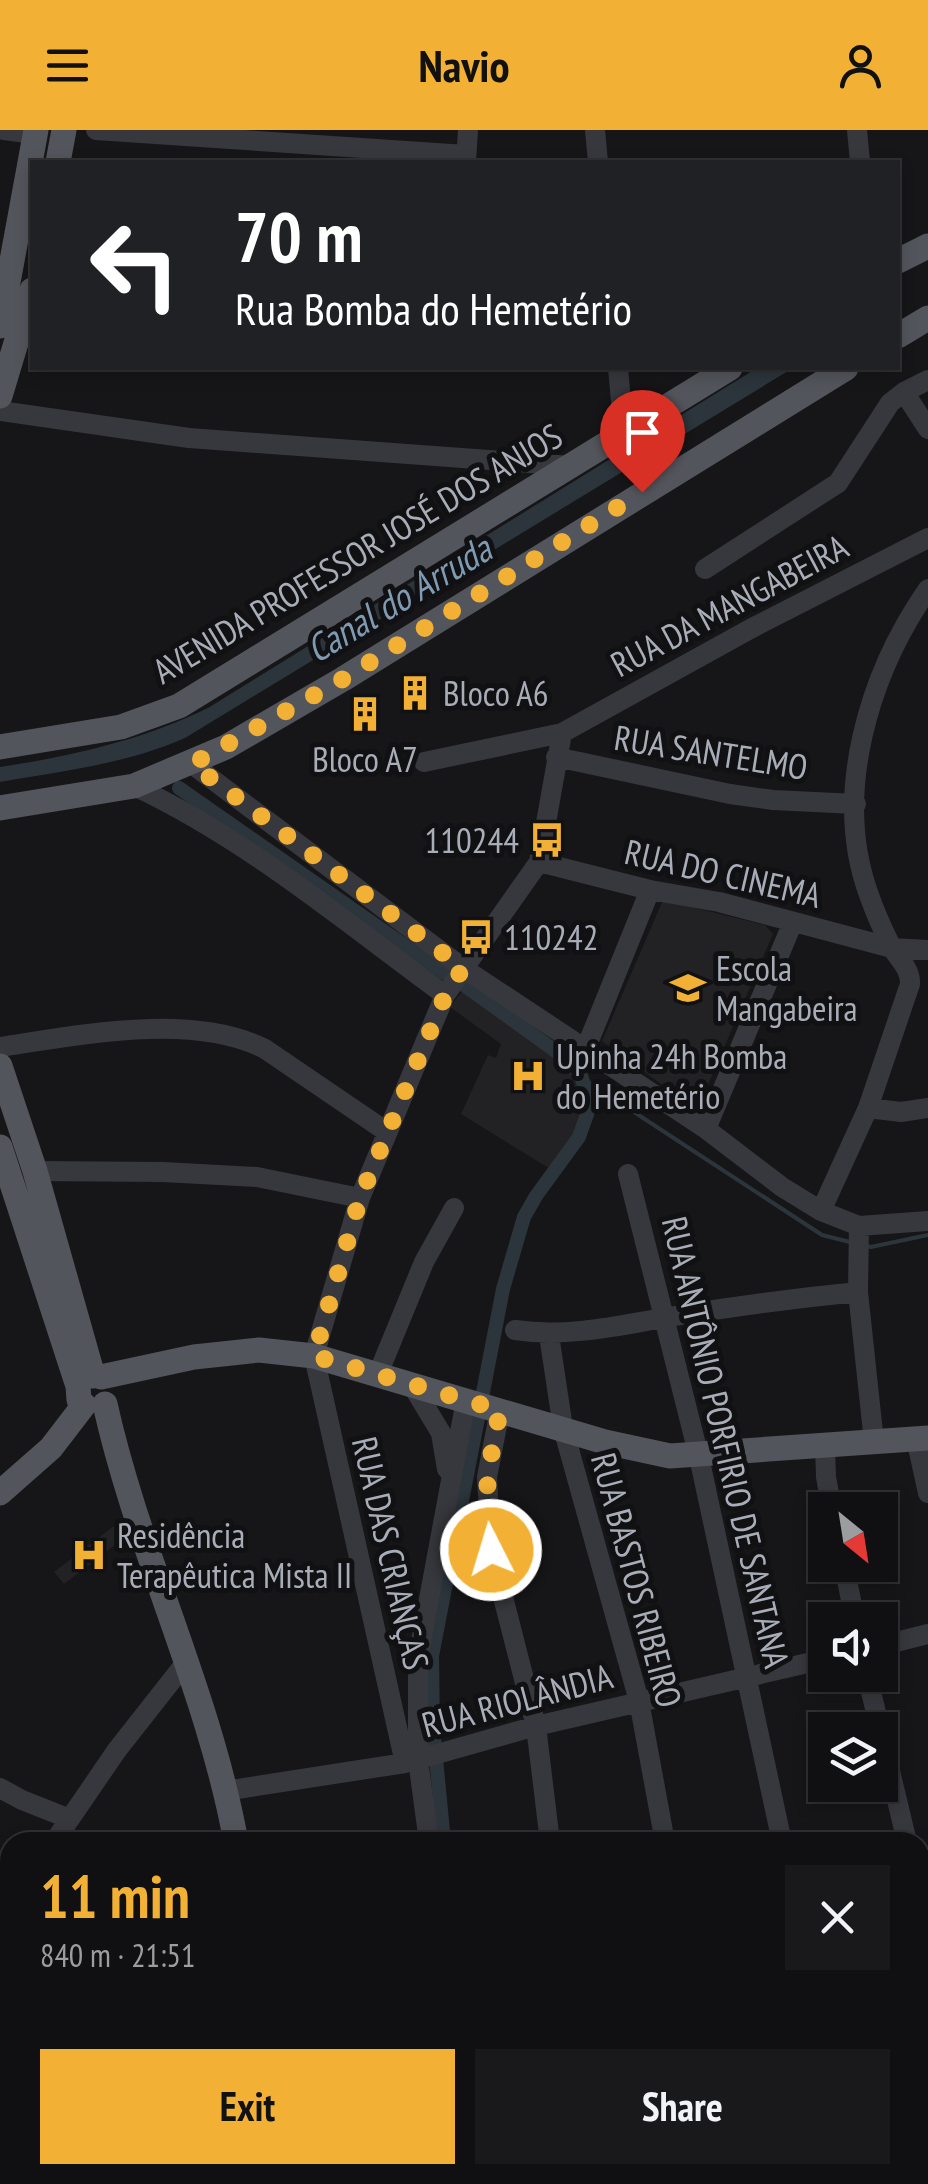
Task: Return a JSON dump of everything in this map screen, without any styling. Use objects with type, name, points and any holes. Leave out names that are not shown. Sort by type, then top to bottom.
[{"type":"main road","points":[[58,160],[64,130]]},
{"type":"main road","points":[[32,160],[36,132]]},
{"type":"main road","points":[[0,326],[15,273],[30,172]]},
{"type":"main road","points":[[900,260],[928,246]]},
{"type":"main road","points":[[0,396],[30,297]]},
{"type":"main road","points":[[900,335],[928,318]]},
{"type":"main road","name":"AVENIDA PROFESSOR JOSÉ DOS ANJOS","points":[[0,747],[179,706],[727,370]]},
{"type":"main road","points":[[0,808],[134,786],[192,764],[343,679],[843,370]]},
{"type":"main road","points":[[0,1066],[35,1171],[95,1390],[187,1661],[234,1832]]},
{"type":"main road","points":[[0,1147],[8,1206],[95,1390]]},
{"type":"main road","points":[[0,1493],[52,1448],[95,1390],[194,1358],[259,1350],[314,1356],[670,1456],[922,1438]]},
{"type":"main road","points":[[52,1448],[93,1430],[113,1439]]},
{"type":"street","points":[[4,130],[36,132]]},
{"type":"street","points":[[96,130],[466,159],[468,130]]},
{"type":"street","points":[[595,130],[598,160]]},
{"type":"street","points":[[857,130],[860,160]]},
{"type":"street","points":[[618,370],[624,434]]},
{"type":"street","points":[[705,569],[838,483],[875,422],[904,392],[928,380]]},
{"type":"street","points":[[904,392],[928,429]]},
{"type":"street","points":[[0,411],[189,438],[571,466]]},
{"type":"street","name":"RUA DA MANGABEIRA","points":[[424,762],[562,733],[752,628],[928,538]]},
{"type":"street","points":[[821,1211],[868,1108],[910,984],[908,970],[892,948],[864,880],[856,848],[856,804],[861,741],[880,680],[902,630],[928,590]]},
{"type":"street","points":[[314,1356],[360,1198],[445,996],[540,862],[562,733]]},
{"type":"street","name":"RUA SANTELMO","points":[[556,757],[730,794],[856,804]]},
{"type":"street","points":[[192,764],[463,968],[706,1129],[782,1187],[859,1238],[928,1221]]},
{"type":"street","points":[[134,786],[179,807],[232,840],[445,996]]},
{"type":"street","name":"RUA DO CINEMA","points":[[540,862],[650,890],[719,902],[892,948],[928,950]]},
{"type":"street","points":[[586,1048],[650,890]]},
{"type":"street","points":[[706,1129],[793,922]]},
{"type":"street","points":[[0,1047],[128,1032],[200,1029],[265,1049],[387,1132]]},
{"type":"street","points":[[868,1108],[901,1112],[928,1108]]},
{"type":"street","points":[[35,1171],[257,1177],[360,1198]]},
{"type":"street","name":"RUA ANTÔNIO PORFIRIO DE SANTANA","points":[[628,1174],[700,1456],[780,1832]]},
{"type":"street","points":[[378,1374],[424,1262],[454,1208]]},
{"type":"street","points":[[859,1238],[858,1292],[874,1442]]},
{"type":"street","points":[[515,1330],[549,1335],[780,1299],[858,1292]]},
{"type":"street","name":"RUA BASTOS RIBEIRO","points":[[549,1335],[562,1428],[638,1700],[663,1832]]},
{"type":"street","name":"RUA DAS CRIANÇAS","points":[[314,1356],[428,1757]]},
{"type":"street","points":[[412,1385],[442,1433],[449,1489]]},
{"type":"street","points":[[430,1832],[428,1757],[418,1658],[449,1489],[483,1404]]},
{"type":"street","points":[[483,1404],[491,1550],[536,1726],[549,1832]]},
{"type":"street","points":[[922,1438],[928,1493]]},
{"type":"street","points":[[825,1446],[829,1492]]},
{"type":"street","points":[[898,1642],[928,1634]]},
{"type":"street","points":[[61,1832],[116,1750],[187,1661]]},
{"type":"street","name":"RUA RIOLÂNDIA","points":[[225,1791],[428,1757],[638,1700],[808,1663]]},
{"type":"street","points":[[871,1692],[906,1832]]},
{"type":"street","points":[[0,1788],[70,1819]]},
{"type":"shaded area","name":"Escola Mangabeira","points":[[663,900],[765,925],[773,934],[697,1110],[602,1041]]},
{"type":"shaded area","name":"Upinha 24h Bomba do Hemetério","points":[[464,989],[548,1047],[581,1082],[585,1110],[582,1126],[552,1170],[461,1114],[488,1055],[496,1058],[501,1044],[450,1007]]},
{"type":"shaded area","name":"Residência Terapêutica Mista II","points":[[119,1522],[124,1538],[64,1584],[54,1572]]},
{"type":"water","name":"Canal do Arruda","points":[[754,370],[790,370],[185,738],[117,760],[0,782],[0,767],[107,745],[208,708]]},
{"type":"waterway","points":[[179,788],[444,973]]},
{"type":"waterway","points":[[443,1832],[433,1727],[432,1656],[503,1289],[524,1217],[579,1137],[589,1109],[582,1078],[568,1060],[464,985]]},
{"type":"waterway","points":[[582,1078],[822,1235],[850,1242]]},
{"type":"waterway","points":[[864,1245],[871,1247],[928,1235]]},
{"type":"place","name":"Bloco A6","points":[[415,693]]},
{"type":"place","name":"Bloco A7","points":[[365,714]]},
{"type":"place","name":"110244","points":[[547,840]]},
{"type":"place","name":"110242","points":[[476,937]]},
{"type":"place","name":"Escola Mangabeira","points":[[688,988]]},
{"type":"place","name":"Upinha 24h Bomba do Hemetério","points":[[528,1076]]},
{"type":"place","name":"Residência Terapêutica Mista II","points":[[89,1555]]},
{"type":"route","points":[[491,1550],[487,1477],[500,1410],[314,1356],[360,1198],[445,996],[463,968],[192,764],[343,679],[642,492]]}]
